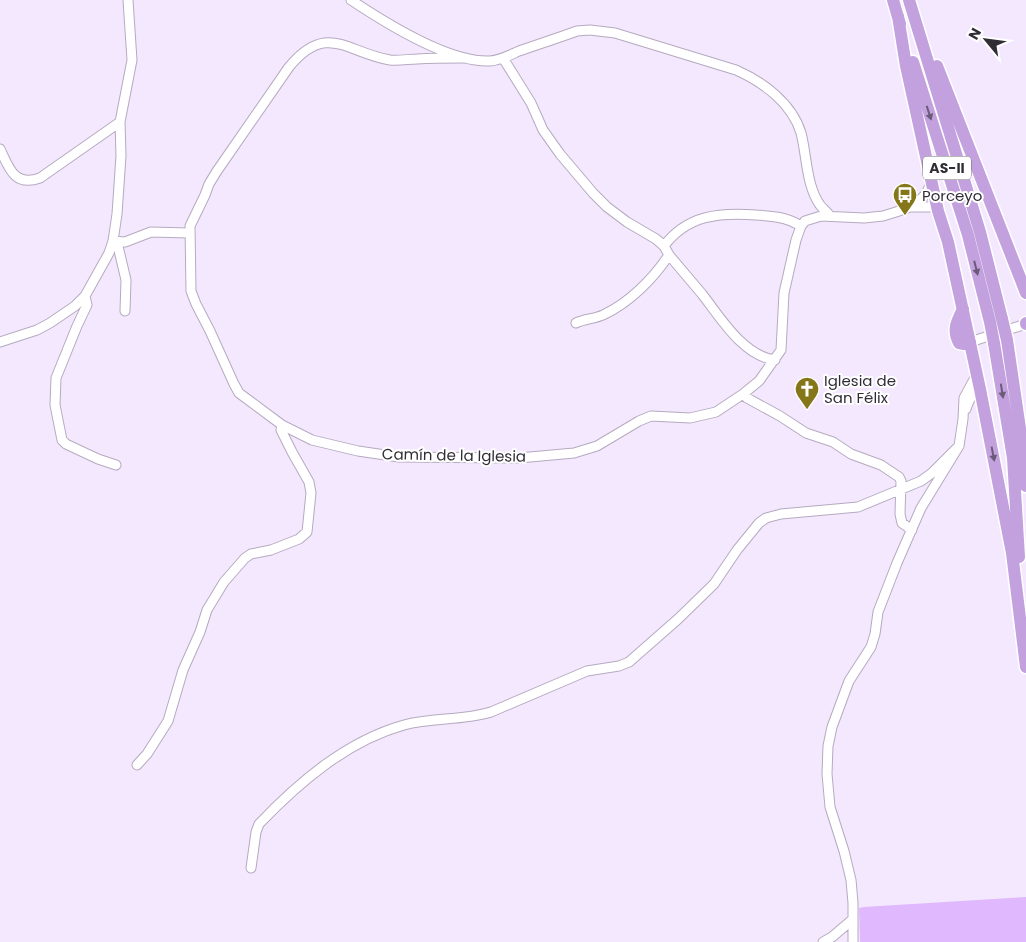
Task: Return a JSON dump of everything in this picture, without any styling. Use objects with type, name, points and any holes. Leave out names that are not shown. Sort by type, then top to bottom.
[{"type":"highway","name":"AS-II","points":[[893,0],[996,320]]},
{"type":"highway","name":"AS-II","points":[[909,0],[980,232],[1024,456],[1026,486]]},
{"type":"highway","points":[[898,16],[906,66],[936,204],[948,242],[962,309],[957,322],[955,336],[959,343],[970,342],[980,389],[1012,553],[1026,667]]},
{"type":"highway","points":[[916,21],[931,50],[1026,294]]},
{"type":"highway","name":"AS-II","points":[[1001,342],[1013,458],[1026,659]]},
{"type":"street","points":[[125,311],[126,280],[115,241],[121,156],[120,122],[132,60],[128,0]]},
{"type":"street","points":[[351,0],[383,21],[439,49],[464,58],[490,61],[577,31],[596,30],[615,33],[742,72],[771,91],[796,122],[801,133],[812,188],[820,204],[830,216]]},
{"type":"street","name":"Camín de la Iglesia","points":[[464,58],[392,60],[339,43],[328,42],[308,48],[289,66],[209,184],[192,220],[189,233],[191,291],[234,384],[240,393],[282,426],[312,440],[358,451],[399,457],[519,458],[586,450],[597,446],[651,416],[675,418],[703,416],[716,412],[759,381],[780,350],[782,344],[784,293],[801,226]]},
{"type":"street","points":[[503,58],[531,104],[543,130],[560,154],[593,193],[627,222],[656,239],[664,246],[669,255],[728,328],[748,349],[760,357],[775,360]]},
{"type":"street","points":[[0,149],[14,175],[24,181],[35,180],[120,122]]},
{"type":"street","points":[[664,246],[680,229],[700,219],[718,214],[733,213],[784,217],[801,226],[805,221],[813,218],[830,216],[864,218],[883,216],[910,206],[936,204]]},
{"type":"street","points":[[910,206],[932,207],[936,204]]},
{"type":"street","points":[[115,241],[125,242],[151,232],[189,233]]},
{"type":"street","points":[[0,342],[37,330],[75,306],[85,296],[115,241]]},
{"type":"street","points":[[576,323],[601,316],[616,308],[640,290],[669,255]]},
{"type":"street","points":[[85,296],[87,306],[59,367],[54,392],[55,405],[62,440],[66,444],[98,459],[116,464]]},
{"type":"street","points":[[970,342],[1026,324]]},
{"type":"street","points":[[853,942],[851,880],[844,850],[830,807],[826,774],[828,746],[840,703],[849,680],[871,647],[876,634],[878,612],[886,588],[921,508],[959,446],[964,398],[977,374]]},
{"type":"street","points":[[963,419],[969,400],[980,389]]},
{"type":"street","points":[[743,394],[806,433],[833,442],[851,454],[881,465],[900,477],[900,514],[902,523],[912,530]]},
{"type":"street","points":[[137,765],[147,754],[168,721],[183,670],[200,632],[207,610],[224,582],[245,558],[251,554],[271,550],[299,539],[307,532],[311,492],[309,482],[281,430],[282,426]]},
{"type":"street","points":[[251,868],[256,832],[259,824],[304,781],[330,761],[353,747],[380,733],[404,724],[475,717],[587,671],[619,666],[629,662],[714,584],[737,550],[766,518],[781,514],[858,507],[921,481],[932,473],[959,446]]},
{"type":"street","points":[[823,942],[852,920]]},
{"type":"shaded area","points":[[1026,897],[1026,942],[860,942],[859,908]]},
{"type":"place","name":"Porceyo","points":[[905,216]]},
{"type":"place","name":"Iglesia de San Félix","points":[[807,410]]}]
